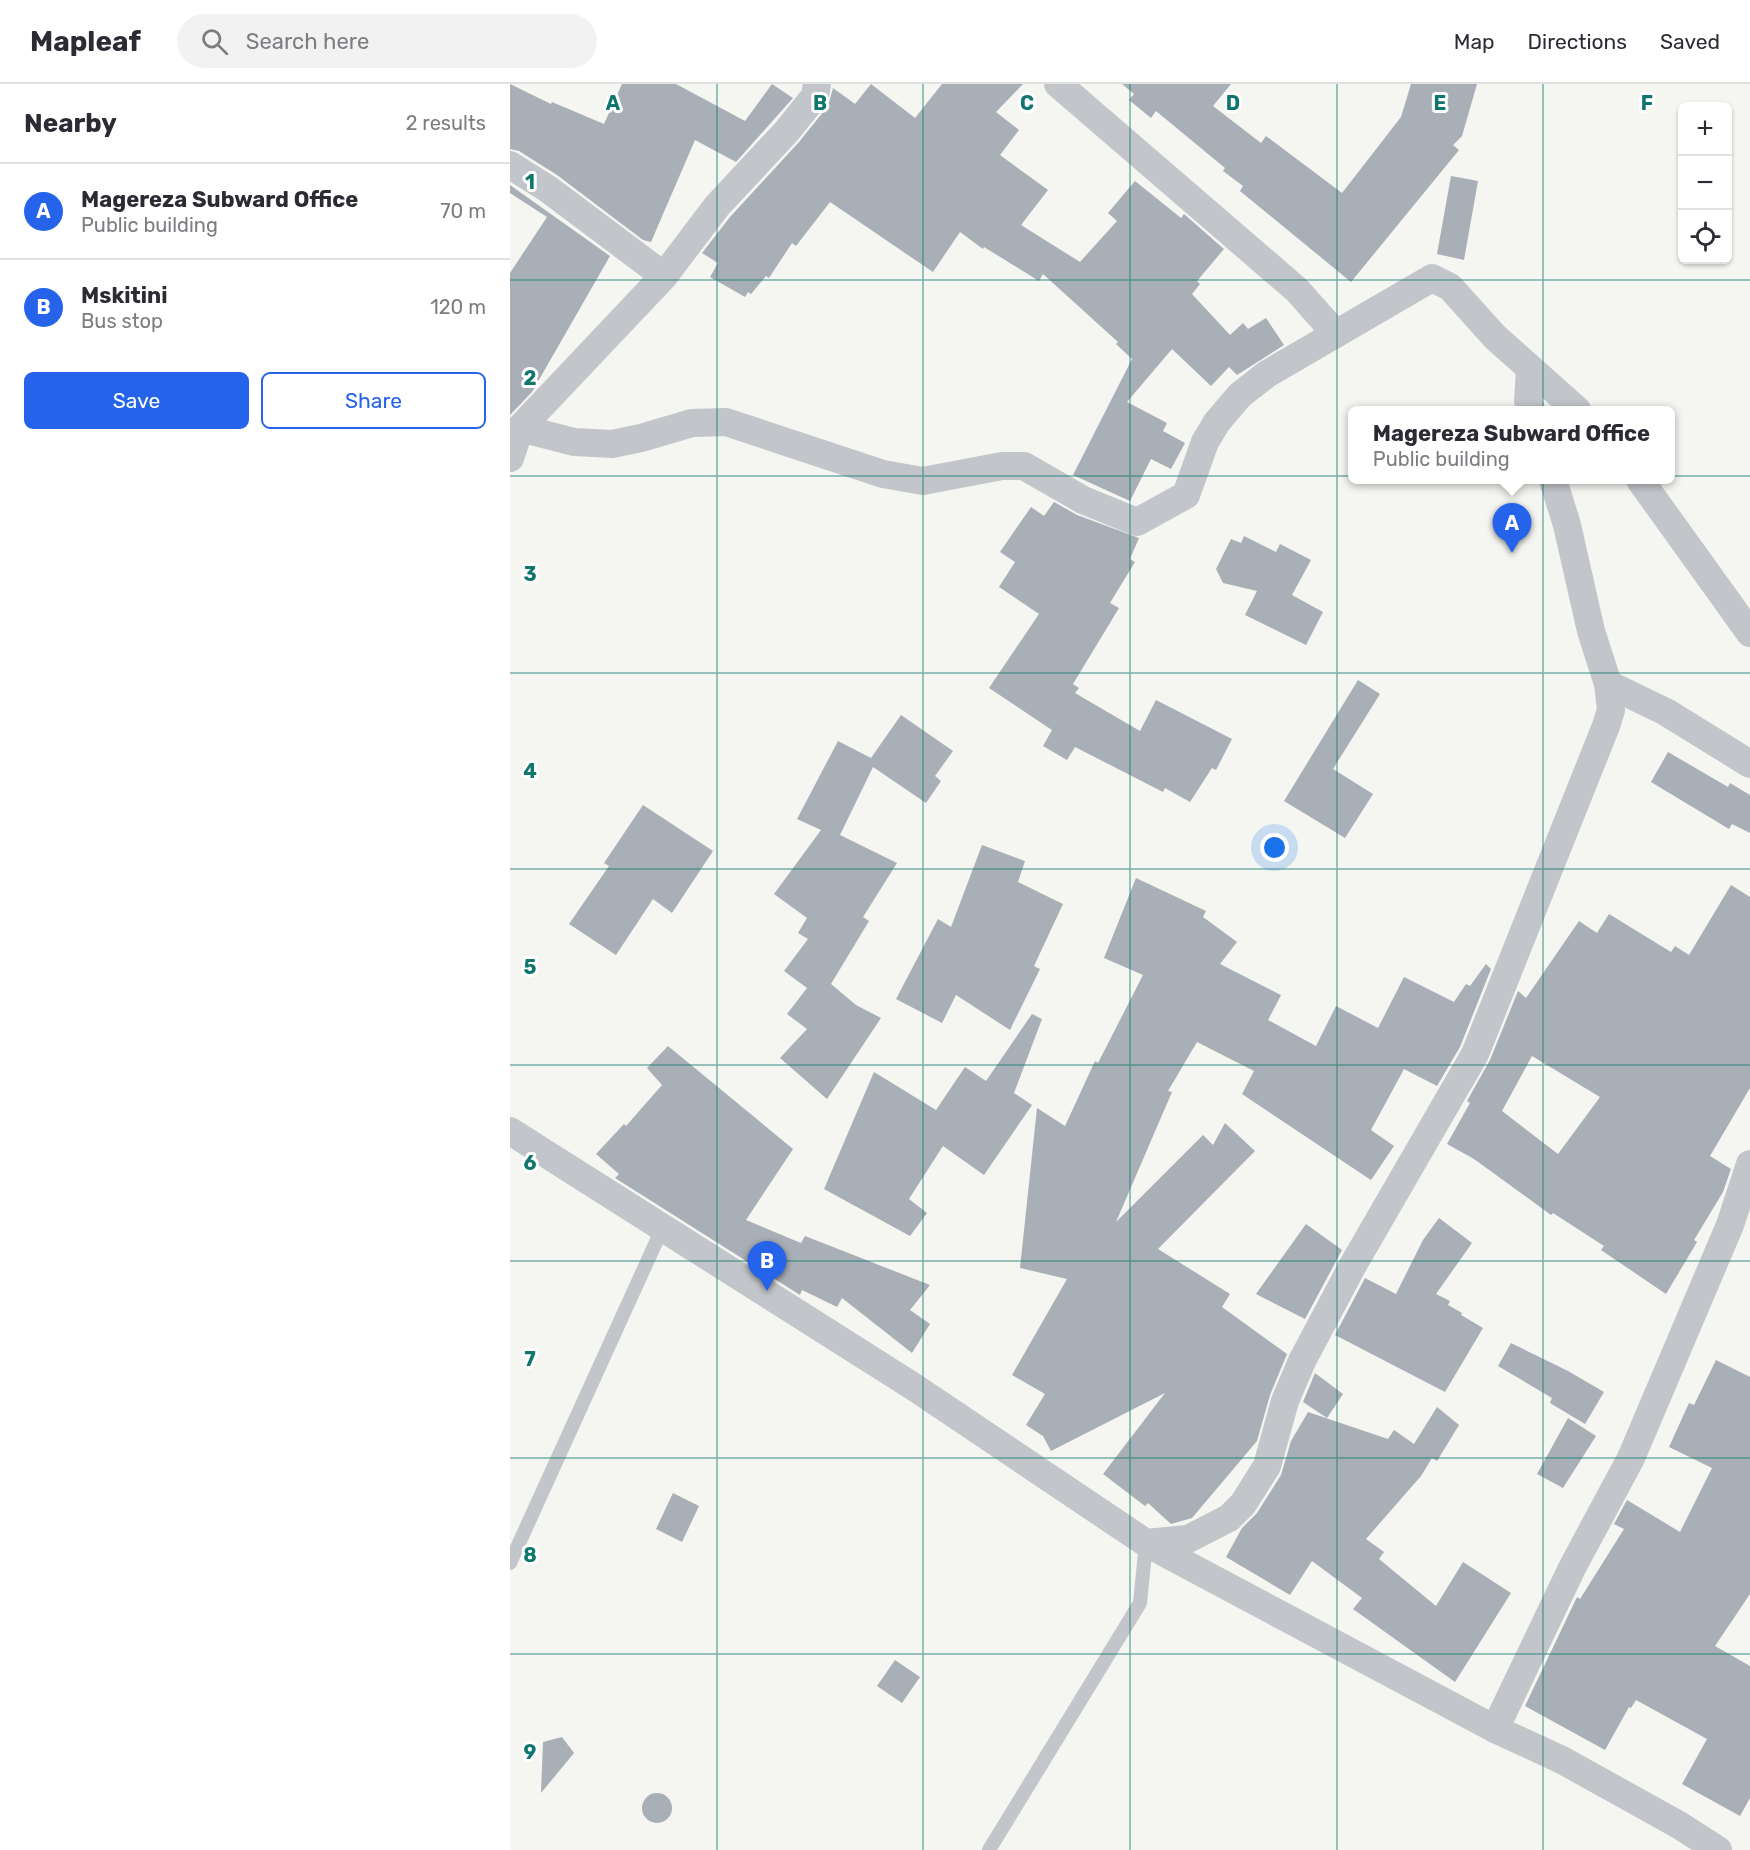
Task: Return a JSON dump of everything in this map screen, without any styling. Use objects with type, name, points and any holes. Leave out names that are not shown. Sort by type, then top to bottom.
[{"type":"street","points":[[510,458],[520,428],[664,276],[717,206],[787,131],[815,96],[817,84]]},
{"type":"street","points":[[1058,84],[1297,290],[1336,334]]},
{"type":"street","points":[[510,165],[548,189],[664,276]]},
{"type":"street","points":[[520,428],[573,442],[612,444],[692,423],[726,422],[883,474],[923,481],[1002,466],[1024,466],[1083,500],[1137,522],[1186,495],[1205,442],[1217,422],[1240,395],[1267,374],[1432,278],[1450,287],[1495,337],[1571,406]]},
{"type":"street","points":[[1530,369],[1530,406]]},
{"type":"street","points":[[1146,1543],[1188,1539],[1229,1518],[1243,1504],[1267,1466],[1285,1401],[1302,1361],[1353,1265],[1475,1054],[1606,726],[1611,710],[1608,684],[1554,484]]},
{"type":"street","points":[[1643,484],[1750,633]]},
{"type":"street","points":[[1608,684],[1666,712],[1750,764]]},
{"type":"street","points":[[510,1131],[914,1387],[1146,1543],[1495,1729],[1562,1760],[1679,1825],[1718,1850]]},
{"type":"street","points":[[1495,1729],[1572,1568],[1631,1458],[1730,1225],[1750,1164]]},
{"type":"lane","points":[[510,1563],[662,1229]]},
{"type":"lane","points":[[989,1850],[1140,1603],[1146,1543]]},
{"type":"building","points":[[510,84],[551,104],[552,102],[604,124],[622,84],[676,84],[745,121],[772,84],[793,98],[736,162],[695,140],[651,242],[643,240],[557,175],[519,151],[510,149]]},
{"type":"building","points":[[871,84],[915,118],[942,84],[1023,84],[996,112],[1019,130],[1000,155],[1048,190],[1021,225],[1080,262],[1117,221],[1108,213],[1135,181],[1181,218],[1184,214],[1224,249],[1197,281],[1200,284],[1192,294],[1230,335],[1243,323],[1248,329],[1266,318],[1284,345],[1237,375],[1229,367],[1211,386],[1172,349],[1127,402],[1167,423],[1163,431],[1185,443],[1171,469],[1151,459],[1130,501],[1073,475],[1132,359],[1116,344],[1118,342],[1043,274],[1039,281],[984,247],[983,249],[960,232],[933,272],[830,202],[796,246],[792,243],[769,278],[766,276],[751,294],[748,292],[745,297],[710,277],[718,263],[702,253],[730,217],[799,142],[828,106],[833,88],[855,104]]},
{"type":"building","points":[[1122,84],[1231,84],[1213,106],[1261,143],[1266,136],[1342,193],[1401,117],[1411,84],[1477,84],[1462,136],[1453,145],[1459,150],[1351,282],[1240,191],[1243,186],[1223,171],[1225,168],[1156,111],[1151,118],[1129,100],[1134,94]]},
{"type":"building","points":[[1451,176],[1478,181],[1464,260],[1437,254]]},
{"type":"building","points":[[510,185],[610,256],[532,392],[510,415],[510,273],[547,217],[510,193]]},
{"type":"building","points":[[1054,502],[1077,515],[1139,538],[1130,559],[1135,562],[1110,603],[1119,608],[1073,684],[1079,688],[1075,693],[1140,731],[1156,700],[1232,739],[1216,770],[1212,768],[1190,802],[1165,788],[1163,792],[1075,747],[1067,760],[1043,746],[1052,730],[989,688],[1039,614],[999,587],[1015,562],[1000,552],[1031,507],[1044,516]]},
{"type":"building","points":[[1244,536],[1276,552],[1280,544],[1311,560],[1292,595],[1323,612],[1306,645],[1245,615],[1257,591],[1223,583],[1216,569],[1231,539],[1241,543]]},
{"type":"building","points":[[1358,680],[1380,694],[1333,769],[1373,794],[1345,838],[1284,801]]},
{"type":"building","points":[[901,715],[953,751],[935,776],[941,781],[926,803],[873,767],[840,835],[897,863],[863,917],[869,921],[831,984],[856,1005],[881,1018],[827,1099],[780,1058],[807,1029],[787,1014],[807,988],[784,971],[808,939],[798,933],[807,918],[774,894],[821,830],[797,819],[838,741],[871,758]]},
{"type":"building","points":[[1668,752],[1728,787],[1730,783],[1750,795],[1750,833],[1732,824],[1729,829],[1651,782]]},
{"type":"building","points":[[643,805],[713,851],[672,913],[653,899],[616,955],[569,924],[609,866],[604,863]]},
{"type":"building","points":[[982,845],[1025,861],[1018,882],[1063,904],[1034,966],[1040,969],[1010,1030],[956,995],[942,1023],[896,999],[938,919],[951,927]]},
{"type":"building","points":[[1136,878],[1206,911],[1203,917],[1237,942],[1220,964],[1281,995],[1268,1020],[1316,1046],[1336,1006],[1378,1028],[1404,977],[1454,1002],[1466,984],[1470,986],[1486,964],[1491,969],[1460,1047],[1437,1086],[1404,1069],[1371,1130],[1394,1146],[1371,1180],[1242,1094],[1254,1071],[1197,1042],[1168,1091],[1172,1092],[1116,1222],[1203,1135],[1213,1145],[1225,1123],[1255,1151],[1158,1249],[1230,1294],[1222,1307],[1287,1354],[1270,1395],[1257,1441],[1192,1518],[1171,1524],[1148,1503],[1145,1506],[1103,1474],[1165,1393],[1051,1451],[1043,1436],[1026,1425],[1045,1394],[1012,1375],[1067,1279],[1020,1268],[1037,1108],[1065,1126],[1095,1061],[1098,1063],[1143,975],[1104,958]]},
{"type":"building","points":[[1731,885],[1750,897],[1750,1088],[1710,1156],[1731,1169],[1723,1192],[1694,1240],[1697,1242],[1666,1294],[1601,1250],[1604,1246],[1553,1213],[1551,1215],[1474,1159],[1447,1144],[1490,1060],[1518,991],[1526,998],[1579,921],[1597,933],[1609,914],[1671,952],[1675,946],[1689,955]],"holes":[[[1532,1056],[1600,1097],[1558,1154],[1502,1111]]]},
{"type":"building","points":[[1032,1014],[1042,1019],[1014,1093],[1032,1105],[984,1175],[943,1146],[909,1199],[927,1213],[910,1236],[824,1189],[874,1072],[936,1110],[965,1067],[986,1081]]},
{"type":"building","points":[[668,1046],[793,1149],[746,1220],[801,1243],[805,1236],[930,1285],[910,1310],[930,1324],[912,1353],[842,1298],[837,1307],[802,1290],[800,1295],[615,1178],[619,1174],[596,1154],[624,1124],[626,1126],[662,1085],[647,1068]]},
{"type":"building","points":[[1439,1218],[1472,1243],[1436,1294],[1450,1301],[1448,1305],[1483,1328],[1445,1392],[1335,1335],[1365,1278],[1396,1294],[1423,1240]]},
{"type":"building","points":[[1306,1224],[1342,1250],[1305,1319],[1256,1294]]},
{"type":"building","points":[[1511,1343],[1604,1392],[1585,1424],[1550,1403],[1552,1398],[1498,1366]]},
{"type":"building","points":[[1716,1360],[1750,1377],[1750,1594],[1715,1646],[1750,1666],[1750,1798],[1740,1816],[1682,1784],[1707,1739],[1636,1700],[1631,1708],[1629,1707],[1605,1750],[1525,1706],[1577,1597],[1580,1599],[1624,1529],[1614,1524],[1627,1500],[1680,1532],[1712,1468],[1669,1447],[1689,1403],[1694,1405]]},
{"type":"building","points":[[1315,1373],[1343,1394],[1327,1418],[1303,1402]]},
{"type":"building","points":[[1437,1407],[1459,1425],[1437,1461],[1432,1458],[1421,1476],[1366,1539],[1384,1552],[1379,1559],[1436,1606],[1463,1562],[1511,1593],[1455,1682],[1353,1609],[1362,1598],[1312,1561],[1290,1595],[1226,1557],[1242,1528],[1257,1513],[1281,1475],[1291,1441],[1308,1412],[1388,1439],[1394,1430],[1414,1444]]},
{"type":"building","points":[[1568,1418],[1596,1436],[1563,1488],[1537,1474]]},
{"type":"building","points":[[673,1493],[699,1506],[682,1542],[656,1529]]},
{"type":"building","points":[[895,1660],[920,1677],[902,1703],[877,1686]]},
{"type":"building","points":[[562,1737],[574,1753],[541,1793],[543,1742]]},
{"type":"building","points":[[657,1793],[668,1797],[672,1808],[668,1819],[657,1823],[646,1819],[642,1808],[646,1797]]},
{"type":"place","name":"Magereza Subward Office","points":[[1512,553]]},
{"type":"place","name":"Mskitini","points":[[767,1291]]}]
